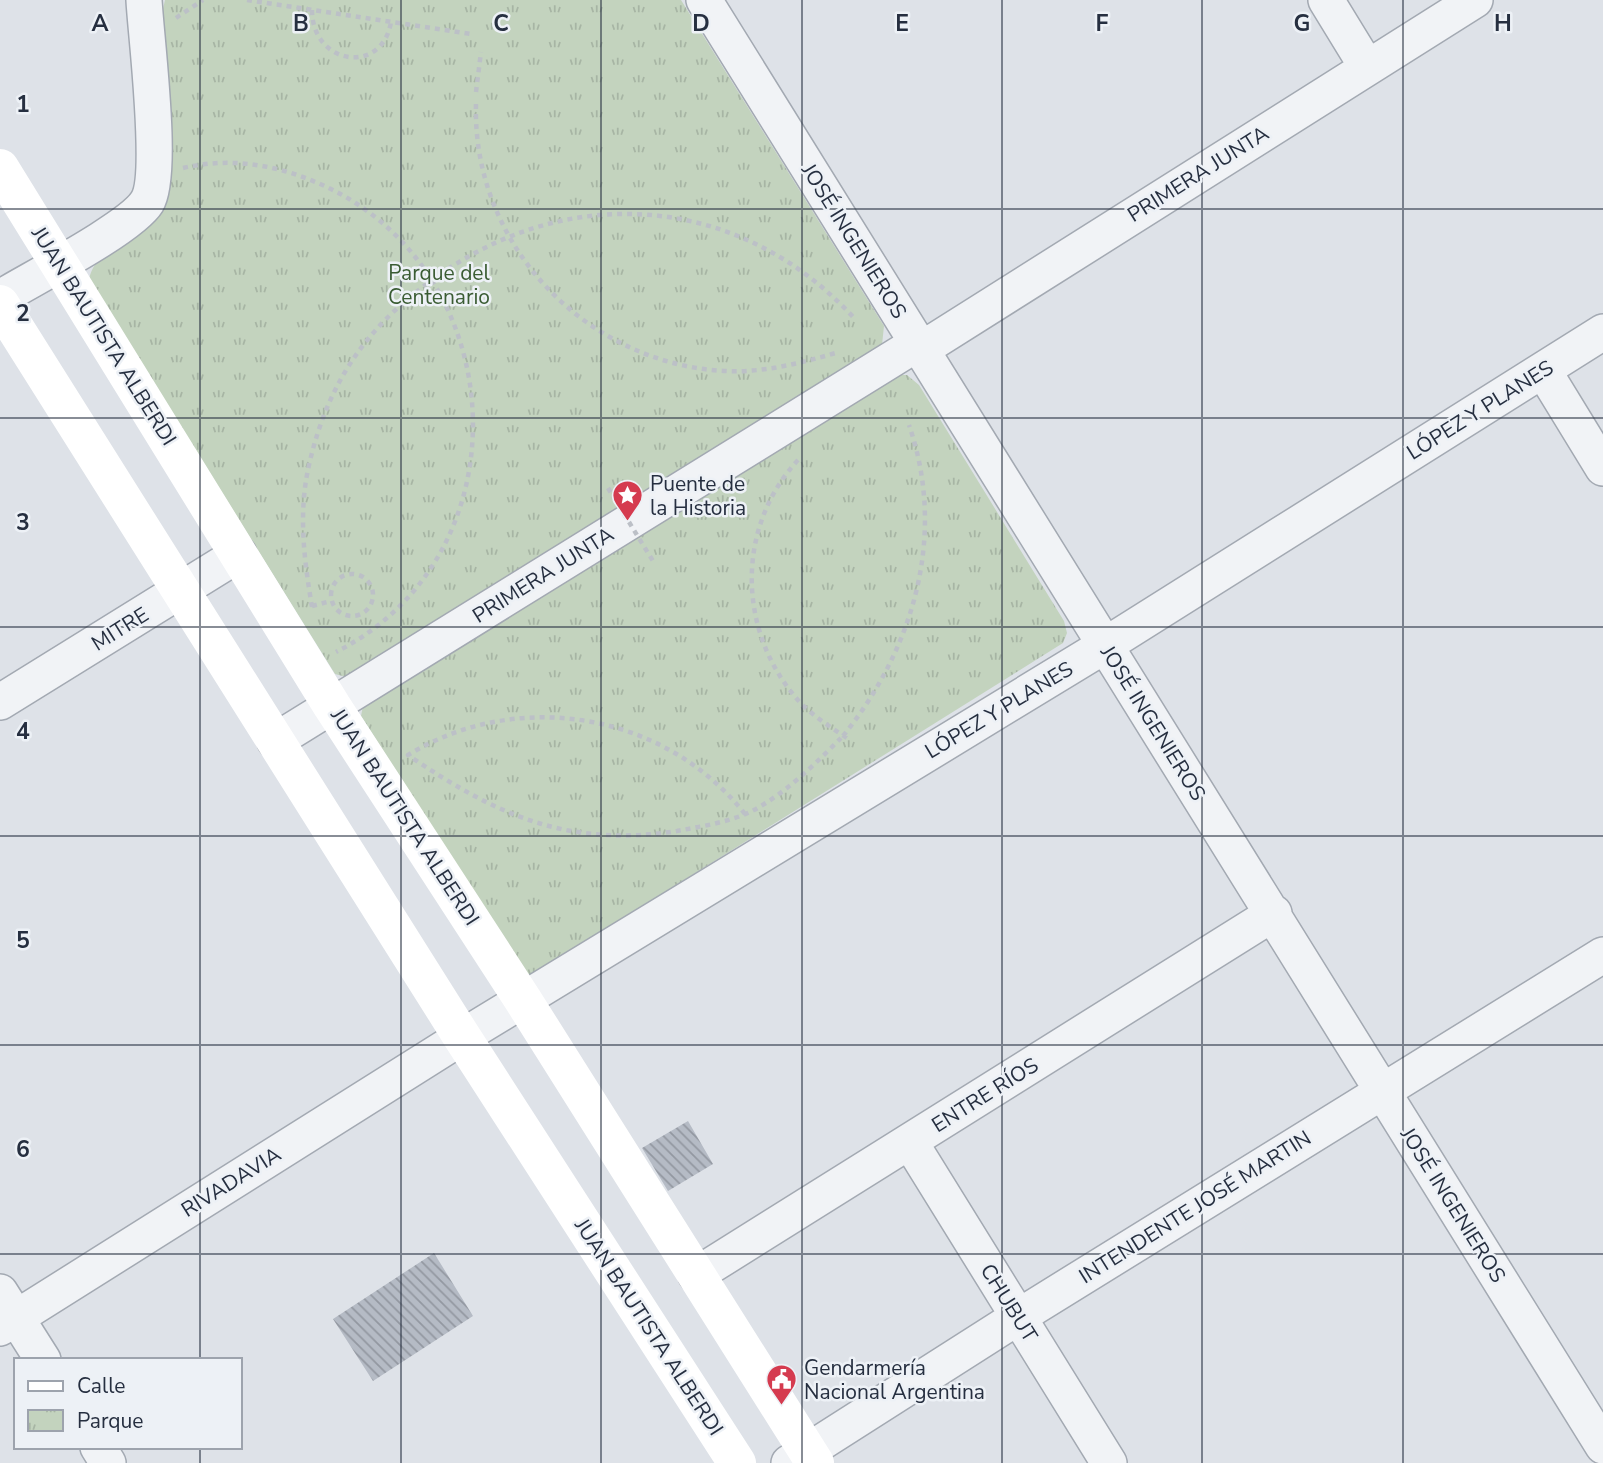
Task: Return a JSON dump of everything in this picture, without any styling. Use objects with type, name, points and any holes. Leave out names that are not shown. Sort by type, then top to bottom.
[{"type":"main road","name":"JUAN BAUTISTA ALBERDI","points":[[0,168],[332,706],[523,1000],[696,1275],[804,1459]]},
{"type":"main road","name":"JUAN BAUTISTA ALBERDI","points":[[0,304],[462,1037],[737,1463]]},
{"type":"street","points":[[0,298],[130,220],[148,201],[155,171],[144,0]]},
{"type":"street","name":"JOSÉ INGENIEROS","points":[[704,0],[1603,1446]]},
{"type":"street","points":[[1326,0],[1367,67]]},
{"type":"street","name":"PRIMERA JUNTA","points":[[275,741],[920,346],[1475,0]]},
{"type":"street","name":"LÓPEZ Y PLANES","points":[[462,1037],[1104,646],[1603,332]]},
{"type":"street","points":[[1543,370],[1603,468]]},
{"type":"street","name":"MITRE","points":[[0,702],[239,554]]},
{"type":"street","name":"ENTRE RÍOS","points":[[696,1275],[1274,913]]},
{"type":"street","name":"INTENDENTE JOSÉ MARTIN","points":[[804,1459],[1018,1317],[1603,955]]},
{"type":"street","name":"RIVADAVIA","points":[[5,1312],[462,1037]]},
{"type":"street","name":"CHUBUT","points":[[910,1142],[1109,1463]]},
{"type":"street","points":[[5,1312],[41,1358]]},
{"type":"path","points":[[169,25],[193,2],[204,0]]},
{"type":"path","points":[[247,0],[471,34]]},
{"type":"path","points":[[312,10],[313,28],[318,40],[338,55],[351,58],[374,51],[383,43],[391,22]]},
{"type":"path","points":[[477,92],[481,52]]},
{"type":"path","points":[[476,104],[482,168],[492,200],[508,235],[545,286],[572,312],[605,336],[652,357],[706,369],[748,371],[793,365],[844,351]]},
{"type":"path","points":[[180,169],[204,164],[247,163],[279,169],[325,186],[358,205],[394,235],[431,280],[454,322],[469,368],[474,417],[468,483],[448,539],[419,584],[380,624],[332,654]]},
{"type":"path","points":[[314,618],[304,565],[302,516],[308,465],[324,414],[350,363],[376,327],[394,308],[431,280],[508,235],[561,220],[613,213],[687,219],[740,237],[774,253],[816,281],[854,318]]},
{"type":"path","points":[[745,814],[712,778],[671,750],[637,733],[583,719],[545,716],[492,721],[449,733],[408,755],[483,803],[524,820],[564,831],[610,836],[700,827],[745,814],[788,786],[844,737],[872,697],[898,650],[920,582],[926,536],[923,490],[909,425]]},
{"type":"path","points":[[798,460],[775,489],[759,526],[751,566],[753,605],[764,645],[783,681],[809,711],[844,737]]},
{"type":"path","points":[[608,488],[653,561]]},
{"type":"path","points":[[344,575],[359,575],[373,591],[367,610],[355,617],[336,611],[331,601],[333,583],[344,575]]},
{"type":"path","points":[[312,606],[331,601]]},
{"type":"green space","name":"Parque del Centenario","points":[[165,0],[681,0],[884,326],[882,345],[346,677],[335,674],[89,279],[95,265],[105,254],[142,231],[162,210],[166,193],[160,22]]},
{"type":"green space","points":[[899,375],[907,375],[919,385],[1064,621],[1067,633],[1063,643],[534,974],[526,975],[361,716],[363,706]]},
{"type":"building","points":[[688,1121],[713,1164],[668,1191],[642,1148]]},
{"type":"building","points":[[434,1253],[473,1316],[373,1381],[333,1319]]},
{"type":"place","name":"Puente de la Historia","points":[[627,523]]},
{"type":"place","name":"Gendarmería Nacional Argentina","points":[[781,1407]]}]
